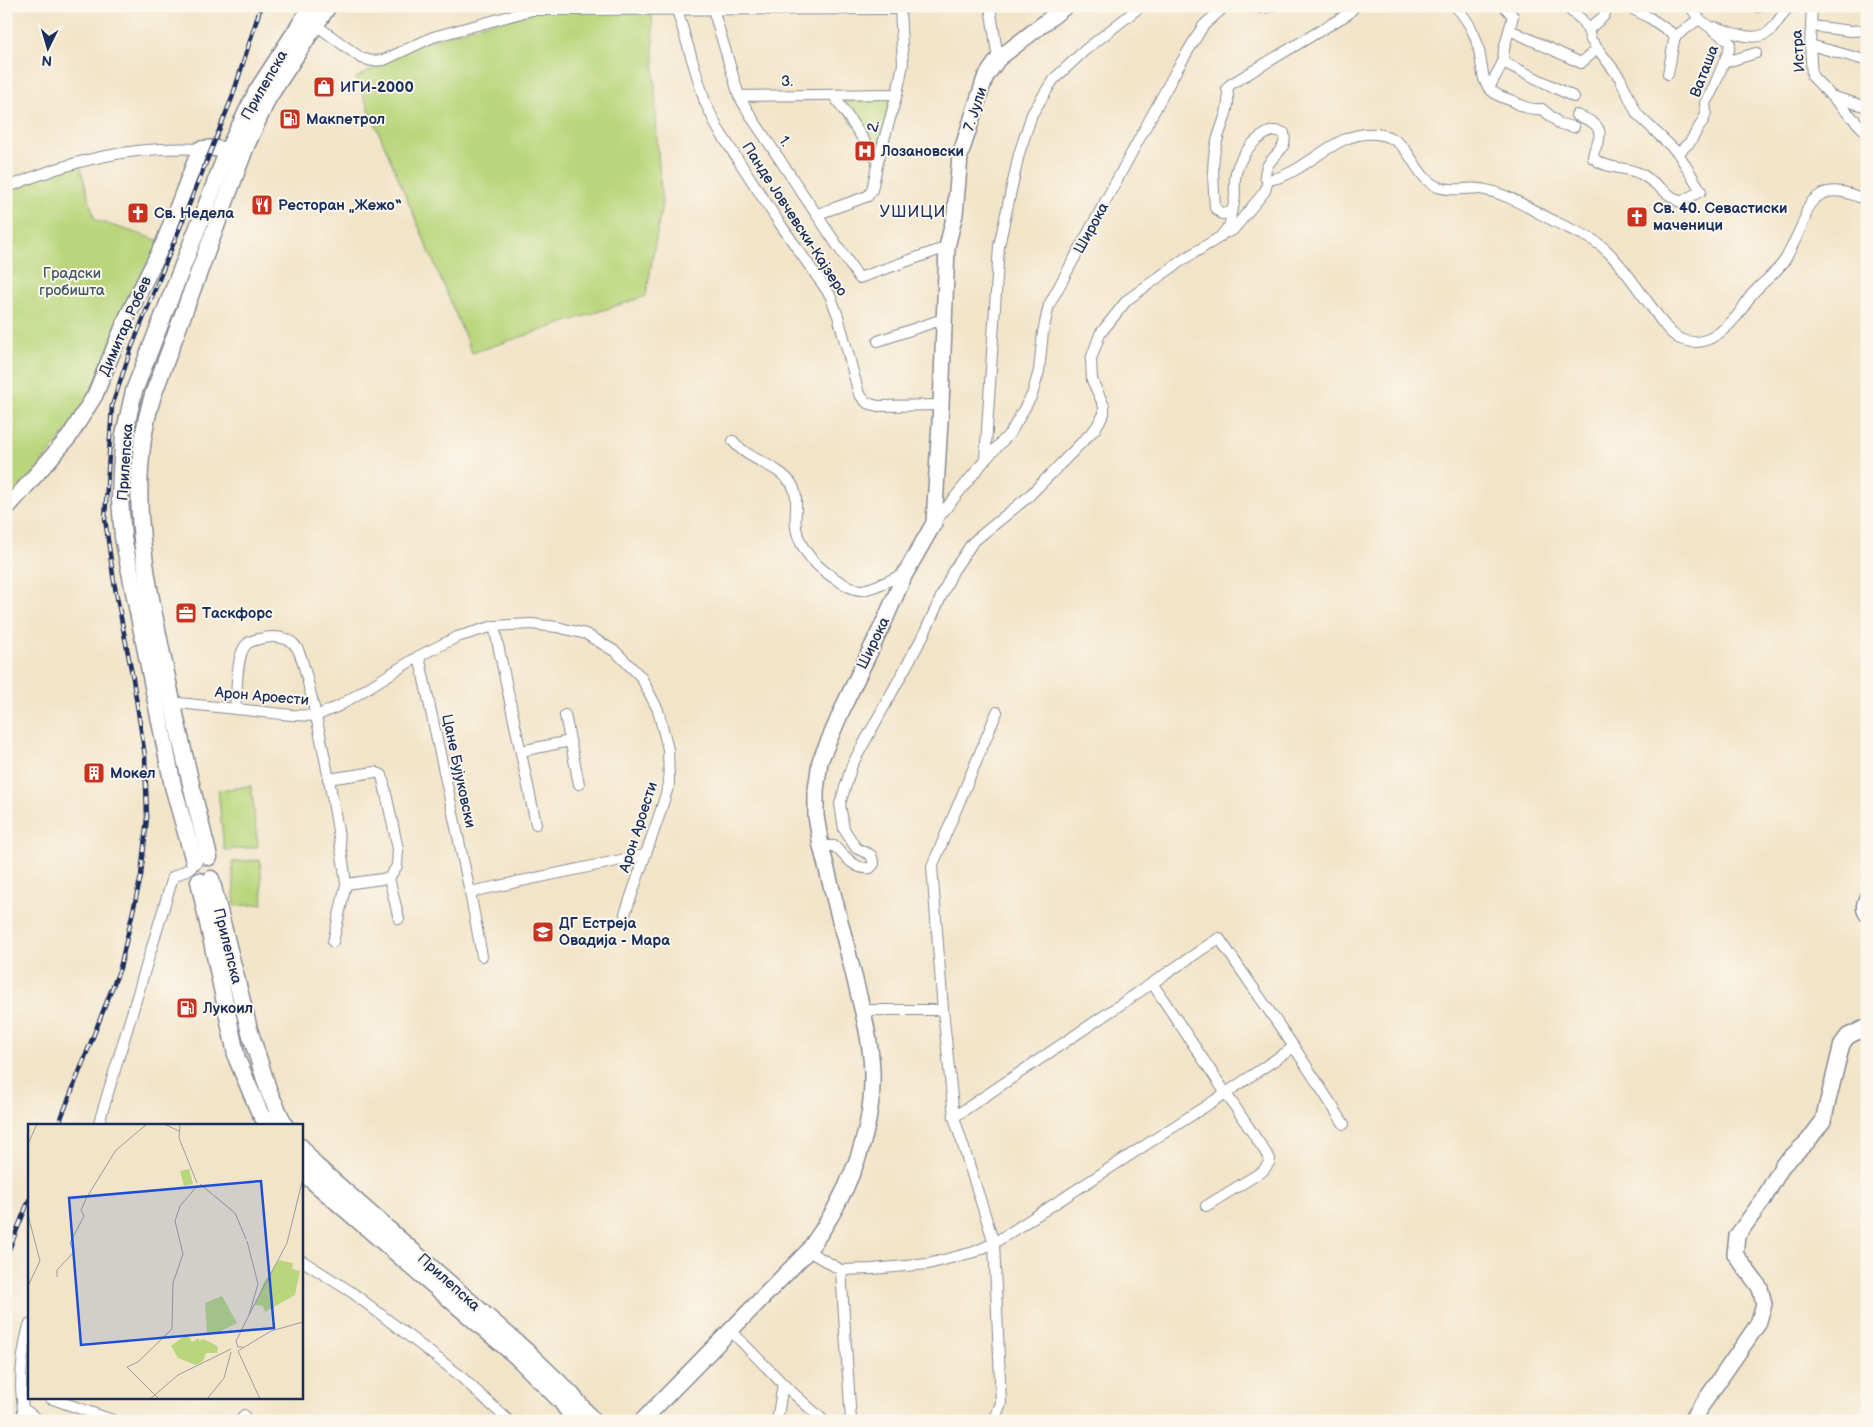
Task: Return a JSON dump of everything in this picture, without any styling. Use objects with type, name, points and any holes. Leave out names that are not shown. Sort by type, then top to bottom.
[{"type":"main road","name":"Прилепска","points":[[267,1124],[259,1111],[237,1059],[201,869],[164,702],[123,537],[120,499],[124,435],[134,391],[228,150],[257,91],[312,6]]},
{"type":"main road","name":"Прилепска","points":[[164,702],[138,506],[141,448],[146,420],[246,146],[268,98],[328,6]]},
{"type":"main road","name":"Прилепска","points":[[201,869],[269,1092],[284,1124]]},
{"type":"main road","name":"Прилепска","points":[[302,1149],[315,1165],[526,1351],[570,1393],[593,1421]]},
{"type":"main road","name":"Прилепска","points":[[302,1172],[517,1358],[561,1401],[575,1421]]},
{"type":"street","points":[[990,6],[998,59]]},
{"type":"street","name":"7. Јули","points":[[934,523],[947,247],[955,214],[960,156],[985,78],[998,59],[1066,6]]},
{"type":"street","points":[[985,460],[999,246],[1019,154],[1032,114],[1053,80],[1084,51],[1141,6]]},
{"type":"street","name":"Широка","points":[[642,1421],[808,1252],[827,1225],[850,1181],[868,1120],[872,1073],[867,1030],[821,846],[816,816],[816,790],[820,761],[905,574],[934,523],[1010,432],[1032,395],[1039,371],[1043,332],[1049,305],[1176,71],[1203,26],[1225,6]]},
{"type":"street","points":[[1253,6],[1263,8],[1272,6]]},
{"type":"street","points":[[1231,212],[1222,214],[1215,208],[1214,194],[1216,146],[1229,101],[1228,88],[1231,84],[1348,14],[1355,6]]},
{"type":"street","points":[[1455,6],[1468,19],[1481,60],[1483,78],[1489,88],[1530,110],[1542,109],[1560,124],[1574,127]]},
{"type":"street","points":[[1489,88],[1503,62],[1504,49],[1514,11],[1504,6]]},
{"type":"street","points":[[1565,6],[1581,19],[1588,30],[1591,40],[1620,78],[1637,114],[1678,153],[1700,191],[1680,202],[1640,174],[1627,169],[1602,165],[1593,158],[1593,152],[1600,137],[1598,127],[1592,120],[1576,115]]},
{"type":"street","points":[[1588,30],[1604,16],[1608,6]]},
{"type":"street","points":[[1627,6],[1650,18],[1675,36]]},
{"type":"street","name":"Ваташа","points":[[1678,153],[1690,142],[1704,119],[1706,112],[1705,102],[1712,91],[1719,72],[1726,62],[1730,42],[1703,22],[1693,12],[1692,6]]},
{"type":"street","points":[[1675,36],[1703,22],[1746,36],[1762,36],[1771,30],[1789,6]]},
{"type":"street","name":"Истра","points":[[1812,6],[1810,44],[1812,76],[1867,133]]},
{"type":"street","points":[[316,25],[362,58],[372,61],[384,60],[433,37],[518,10],[904,8]]},
{"type":"street","name":"2.","points":[[818,214],[868,196],[872,190],[903,64],[904,8]]},
{"type":"street","name":"1.","points":[[713,9],[739,96],[859,278],[947,247]]},
{"type":"street","name":"Панде Јовчевски-Кајзеро","points":[[676,10],[705,102],[718,129],[778,221],[830,295],[838,316],[859,394],[867,403],[878,406],[941,405]]},
{"type":"street","points":[[1811,26],[1851,31],[1867,30]]},
{"type":"street","points":[[1510,30],[1582,63],[1597,49]]},
{"type":"street","points":[[1668,74],[1675,36]]},
{"type":"street","points":[[1810,44],[1865,60]]},
{"type":"street","points":[[1726,62],[1756,53]]},
{"type":"street","points":[[1503,62],[1574,97]]},
{"type":"street","name":"3.","points":[[739,96],[897,94]]},
{"type":"street","points":[[834,96],[878,160]]},
{"type":"street","points":[[1833,96],[1867,107]]},
{"type":"street","points":[[1220,238],[1230,225],[1231,212],[1236,203],[1235,176],[1240,160],[1260,137],[1278,130],[1284,133],[1285,144],[1268,163],[1265,177],[1268,180]]},
{"type":"street","points":[[1268,180],[1278,179],[1320,152],[1352,136],[1365,133],[1386,135],[1408,150],[1426,179],[1438,187],[1458,190],[1479,189],[1503,195],[1555,222],[1590,237],[1611,255],[1667,328],[1679,339],[1695,342],[1708,339],[1736,318],[1754,291],[1776,271],[1794,240],[1809,204],[1815,199],[1824,193],[1835,192],[1850,193],[1867,200]]},
{"type":"street","points":[[6,188],[79,162],[116,153],[141,150],[211,148],[228,150]]},
{"type":"street","name":"Димитар Робев","points":[[6,509],[69,437],[95,395],[127,318],[164,242],[200,149]]},
{"type":"street","points":[[821,846],[834,846],[854,866],[865,869],[870,868],[874,864],[871,855],[856,848],[844,829],[840,804],[852,765],[924,634],[953,571],[973,542],[1028,497],[1095,429],[1104,414],[1104,406],[1092,380],[1091,359],[1100,334],[1127,300],[1184,259],[1233,230],[1264,191],[1268,180]]},
{"type":"street","points":[[878,341],[943,319]]},
{"type":"street","points":[[733,441],[742,450],[778,472],[791,484],[795,490],[796,499],[796,530],[808,554],[827,574],[849,587],[860,590],[905,574]]},
{"type":"street","name":"Арон Ароести","points":[[164,702],[316,716],[339,706],[419,656],[457,637],[494,626],[531,624],[557,627],[586,634],[616,652],[641,677],[658,710],[668,749],[669,784],[625,914]]},
{"type":"street","points":[[494,626],[536,824]]},
{"type":"street","points":[[235,709],[241,655],[245,646],[258,639],[278,637],[287,640],[297,648],[316,716],[339,834],[346,884],[333,942]]},
{"type":"street","name":"Цане Бујуковски","points":[[419,656],[482,956]]},
{"type":"street","points":[[994,1421],[1001,1403],[994,1243],[954,1117],[943,1010],[932,867],[997,712]]},
{"type":"street","points":[[565,715],[578,784]]},
{"type":"street","points":[[521,752],[570,741]]},
{"type":"street","points":[[328,779],[375,772],[382,775],[398,849],[397,866],[389,878],[399,919]]},
{"type":"street","points":[[470,892],[645,855]]},
{"type":"street","points":[[99,1124],[173,877],[201,869]]},
{"type":"street","points":[[346,884],[389,878]]},
{"type":"street","points":[[1867,898],[1864,903],[1864,911],[1867,914]]},
{"type":"street","points":[[954,1117],[1219,938],[1344,1124]]},
{"type":"street","points":[[1152,982],[1270,1159],[1263,1171],[1206,1206]]},
{"type":"street","points":[[862,1010],[943,1010]]},
{"type":"street","points":[[1691,1421],[1758,1324],[1764,1304],[1760,1288],[1735,1254],[1737,1236],[1763,1200],[1783,1165],[1808,1141],[1823,1121],[1842,1044],[1848,1036],[1867,1028]]},
{"type":"street","points":[[808,1252],[841,1270],[928,1264],[974,1252],[994,1243],[1294,1047]]},
{"type":"street","points":[[302,1261],[352,1293],[458,1374],[508,1421]]},
{"type":"street","points":[[841,1270],[851,1421]]},
{"type":"street","points":[[23,1421],[25,1390],[22,1354],[28,1329]]},
{"type":"street","points":[[732,1331],[784,1384],[824,1421]]},
{"type":"street","points":[[776,1421],[784,1384]]},
{"type":"street","points":[[56,1400],[115,1421]]},
{"type":"street","points":[[24,1409],[40,1421]]},
{"type":"green space","points":[[532,10],[652,11],[657,139],[662,204],[646,296],[472,353],[356,78],[417,44]]},
{"type":"green space","points":[[897,94],[878,161],[834,96]]},
{"type":"green space","name":"Градски гробишта","points":[[79,162],[95,220],[164,242],[95,395],[6,509],[6,188]]},
{"type":"green space","points":[[251,786],[258,847],[224,850],[218,790]]},
{"type":"green space","points":[[260,860],[263,904],[235,906],[232,862]]},
{"type":"railway","points":[[59,1124],[120,968],[141,876],[147,817],[145,756],[133,679],[114,582],[105,519],[112,406],[131,349],[232,98],[261,6]]},
{"type":"railway","points":[[6,1257],[28,1202]]},
{"type":"place","name":"ИГИ-2000","points":[[324,87]]},
{"type":"place","name":"Макпетрол","points":[[290,119]]},
{"type":"place","name":"Лозановски","points":[[865,151]]},
{"type":"place","name":"Ресторан „Жежо“","points":[[262,205]]},
{"type":"place","name":"Св. Недела","points":[[138,213]]},
{"type":"place","name":"Св. 40. Севастиски маченици","points":[[1637,217]]},
{"type":"place","name":"Таскфорс","points":[[186,613]]},
{"type":"place","name":"Мокел","points":[[94,773]]},
{"type":"place","name":"ДГ Естреја Овадија - Мара","points":[[543,932]]},
{"type":"place","name":"Лукоил","points":[[187,1008]]},
{"type":"district","name":"УШИЦИ","points":[[913,211]]}]
